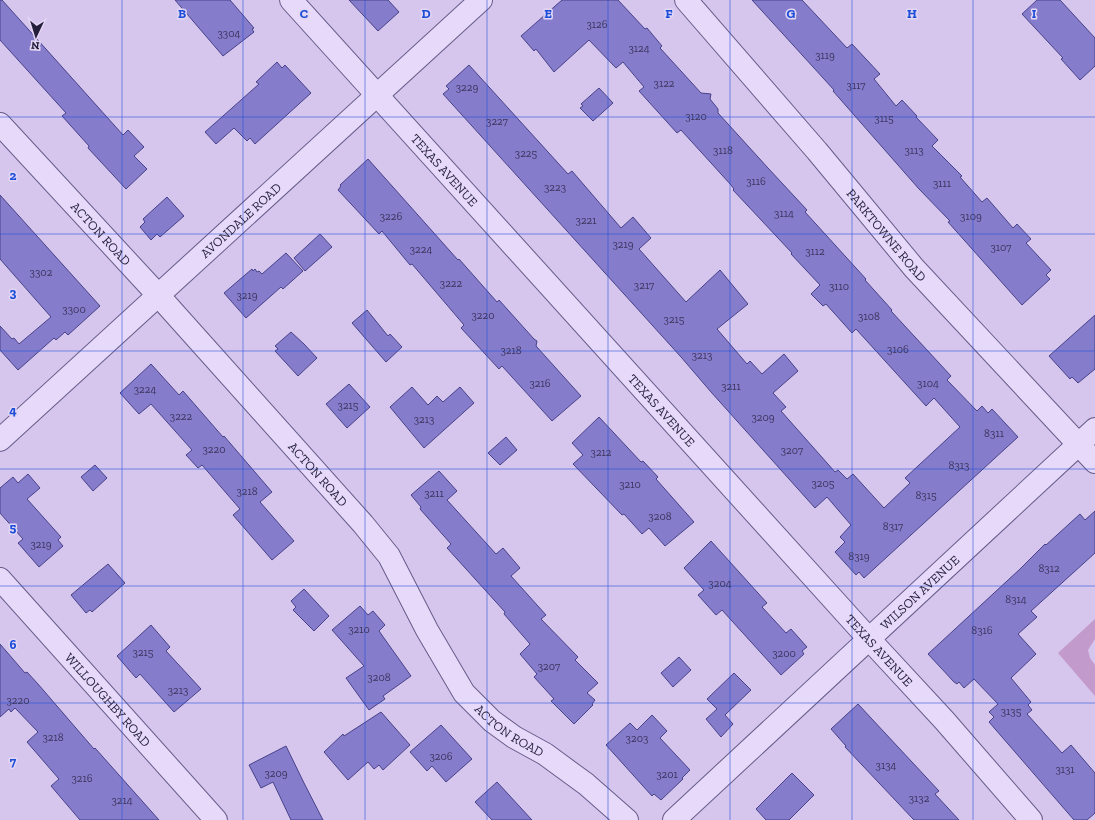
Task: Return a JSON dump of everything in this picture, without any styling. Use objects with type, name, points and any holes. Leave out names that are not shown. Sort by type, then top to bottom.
[{"type":"street","name":"TEXAS AVENUE","points":[[292,0],[376,95],[868,639],[944,720],[1031,820]]},
{"type":"street","name":"AVONDALE ROAD","points":[[0,440],[481,0]]},
{"type":"street","name":"PARKTOWNE ROAD","points":[[686,0],[806,139],[914,268],[1095,462]]},
{"type":"street","name":"ACTON ROAD","points":[[0,124],[158,296],[363,524],[389,556],[427,630],[464,693],[492,720],[514,737],[545,754],[586,784],[627,820]]},
{"type":"street","name":"WILSON AVENUE","points":[[674,820],[1095,429]]},
{"type":"street","name":"WILLOUGHBY ROAD","points":[[0,579],[216,820]]},
{"type":"shaded area","points":[[1095,619],[1095,639],[1088,650],[1090,658],[1095,665],[1095,696],[1058,653]]},
{"type":"building","points":[[0,0],[2,0],[123,135],[128,130],[144,147],[134,156],[147,169],[126,189],[88,148],[89,146],[62,116],[66,113],[0,40]]},
{"type":"building","points":[[175,0],[230,0],[254,28],[252,29],[254,32],[223,56]]},
{"type":"building","points":[[349,0],[388,0],[399,12],[378,31]]},
{"type":"building","points":[[562,0],[618,0],[645,29],[647,28],[662,46],[660,48],[701,93],[711,94],[710,99],[718,109],[718,113],[807,210],[805,212],[866,279],[865,280],[892,310],[891,311],[951,376],[947,380],[977,411],[982,406],[988,413],[992,409],[1018,437],[864,578],[859,572],[856,575],[835,552],[845,542],[840,537],[851,525],[827,497],[815,508],[681,357],[443,94],[449,89],[446,86],[469,65],[568,174],[572,171],[621,228],[633,217],[651,238],[639,249],[686,302],[720,270],[748,304],[717,329],[747,364],[750,361],[762,374],[784,354],[798,371],[773,393],[786,407],[781,411],[835,472],[838,470],[847,479],[853,474],[884,508],[910,483],[905,478],[960,427],[934,398],[926,406],[856,329],[852,333],[826,304],[823,306],[811,294],[820,285],[733,190],[734,189],[731,185],[681,130],[677,133],[639,91],[644,87],[623,62],[616,68],[589,40],[554,72],[536,49],[534,51],[521,36]]},
{"type":"building","points":[[752,0],[802,0],[847,48],[852,44],[880,74],[874,79],[896,106],[902,100],[938,140],[932,146],[962,176],[960,177],[982,202],[987,198],[1013,228],[1017,224],[1031,239],[1026,243],[1051,270],[1046,275],[1050,279],[1022,305],[948,222],[950,221],[919,189],[833,91],[834,90]]},
{"type":"building","points":[[1037,0],[1060,0],[1095,38],[1095,66],[1080,80],[1061,59],[1063,58],[1022,14]]},
{"type":"building","points":[[277,62],[282,68],[285,65],[311,93],[255,144],[250,138],[247,141],[234,128],[216,144],[205,132],[259,84],[256,82]]},
{"type":"building","points":[[599,88],[613,103],[593,121],[580,108],[583,106],[581,104]]},
{"type":"building","points":[[368,159],[497,302],[499,300],[537,341],[536,346],[581,396],[552,421],[502,366],[499,369],[461,328],[464,325],[412,264],[410,265],[382,231],[379,234],[338,190],[341,186],[340,185]]},
{"type":"building","points":[[0,195],[100,306],[68,335],[65,332],[56,340],[54,338],[18,370],[0,350],[0,326],[19,344],[51,317],[0,259]]},
{"type":"building","points":[[167,197],[184,216],[160,237],[157,234],[151,240],[140,227],[145,222],[143,219]]},
{"type":"building","points":[[320,234],[332,247],[305,271],[294,258]]},
{"type":"building","points":[[286,253],[303,271],[283,289],[281,287],[246,318],[224,293],[252,269],[253,271],[255,269],[257,272],[259,271],[262,274]]},
{"type":"building","points":[[367,310],[388,336],[390,334],[402,347],[386,362],[352,323]]},
{"type":"building","points":[[1095,315],[1095,369],[1078,383],[1072,377],[1070,379],[1049,356]]},
{"type":"building","points":[[291,332],[317,358],[298,376],[275,351],[278,349],[275,346]]},
{"type":"building","points":[[151,364],[179,395],[183,391],[272,492],[260,502],[294,541],[272,560],[233,515],[240,509],[202,465],[198,468],[186,455],[192,450],[151,404],[139,414],[120,393]]},
{"type":"building","points":[[349,384],[370,407],[347,428],[326,404]]},
{"type":"building","points":[[412,387],[428,405],[437,396],[443,402],[460,387],[474,403],[424,448],[390,407]]},
{"type":"building","points":[[599,417],[641,462],[643,461],[658,477],[656,479],[694,522],[665,546],[649,528],[642,534],[624,514],[622,515],[573,464],[583,455],[572,443]]},
{"type":"building","points":[[506,437],[517,450],[500,465],[488,453]]},
{"type":"building","points":[[95,465],[107,478],[93,491],[81,477]]},
{"type":"building","points":[[439,471],[457,491],[447,500],[496,554],[503,548],[520,568],[511,576],[546,615],[541,619],[578,657],[575,660],[598,683],[587,693],[595,700],[592,704],[593,705],[574,724],[551,701],[554,699],[534,677],[537,674],[520,654],[530,644],[504,614],[505,612],[447,548],[451,544],[420,509],[421,507],[411,495]]},
{"type":"building","points":[[28,474],[40,488],[27,499],[61,537],[58,540],[63,546],[39,567],[18,543],[23,539],[0,513],[0,488],[13,477],[18,483]]},
{"type":"building","points":[[1095,511],[1095,553],[1031,611],[1037,617],[1018,634],[1036,654],[1011,678],[1031,702],[1028,705],[1032,710],[1027,714],[1062,753],[1071,745],[1095,773],[1095,813],[1087,820],[1074,820],[989,722],[994,717],[989,712],[998,704],[974,679],[964,688],[959,682],[957,684],[954,682],[928,654],[1045,544],[1046,545],[1080,514],[1085,520]]},
{"type":"building","points":[[711,541],[767,603],[762,607],[786,633],[791,629],[807,647],[802,651],[804,654],[781,675],[722,610],[716,615],[698,595],[704,590],[684,568]]},
{"type":"building","points":[[108,564],[125,583],[92,612],[90,610],[86,613],[71,595]]},
{"type":"building","points":[[304,589],[329,616],[314,631],[293,610],[296,607],[291,601]]},
{"type":"building","points":[[360,606],[368,615],[373,611],[385,625],[379,631],[411,676],[383,696],[385,699],[369,710],[346,678],[364,666],[332,630]]},
{"type":"building","points":[[151,625],[170,647],[166,651],[201,689],[174,712],[140,674],[136,678],[117,656]]},
{"type":"building","points":[[0,644],[25,673],[27,672],[38,684],[94,749],[95,748],[159,820],[80,820],[51,786],[59,779],[27,742],[38,732],[15,708],[11,712],[9,709],[0,717]]},
{"type":"building","points":[[679,657],[691,670],[673,687],[661,673]]},
{"type":"building","points":[[734,673],[751,690],[725,715],[733,724],[721,737],[706,719],[717,709],[707,699]]},
{"type":"building","points":[[858,704],[939,791],[935,794],[959,820],[914,820],[845,747],[846,746],[831,729]]},
{"type":"building","points":[[381,712],[410,745],[383,770],[379,765],[374,769],[368,762],[348,780],[324,752],[343,734],[344,736]]},
{"type":"building","points":[[652,715],[667,731],[660,738],[690,770],[682,778],[683,779],[661,800],[654,794],[652,796],[606,745],[630,723],[637,730]]},
{"type":"building","points":[[441,725],[472,759],[446,782],[432,766],[427,771],[410,752]]},
{"type":"building","points":[[286,746],[323,820],[291,820],[273,782],[261,788],[249,765]]},
{"type":"building","points":[[792,773],[814,795],[789,820],[766,820],[756,809]]},
{"type":"building","points":[[497,782],[532,820],[492,820],[475,802]]}]
